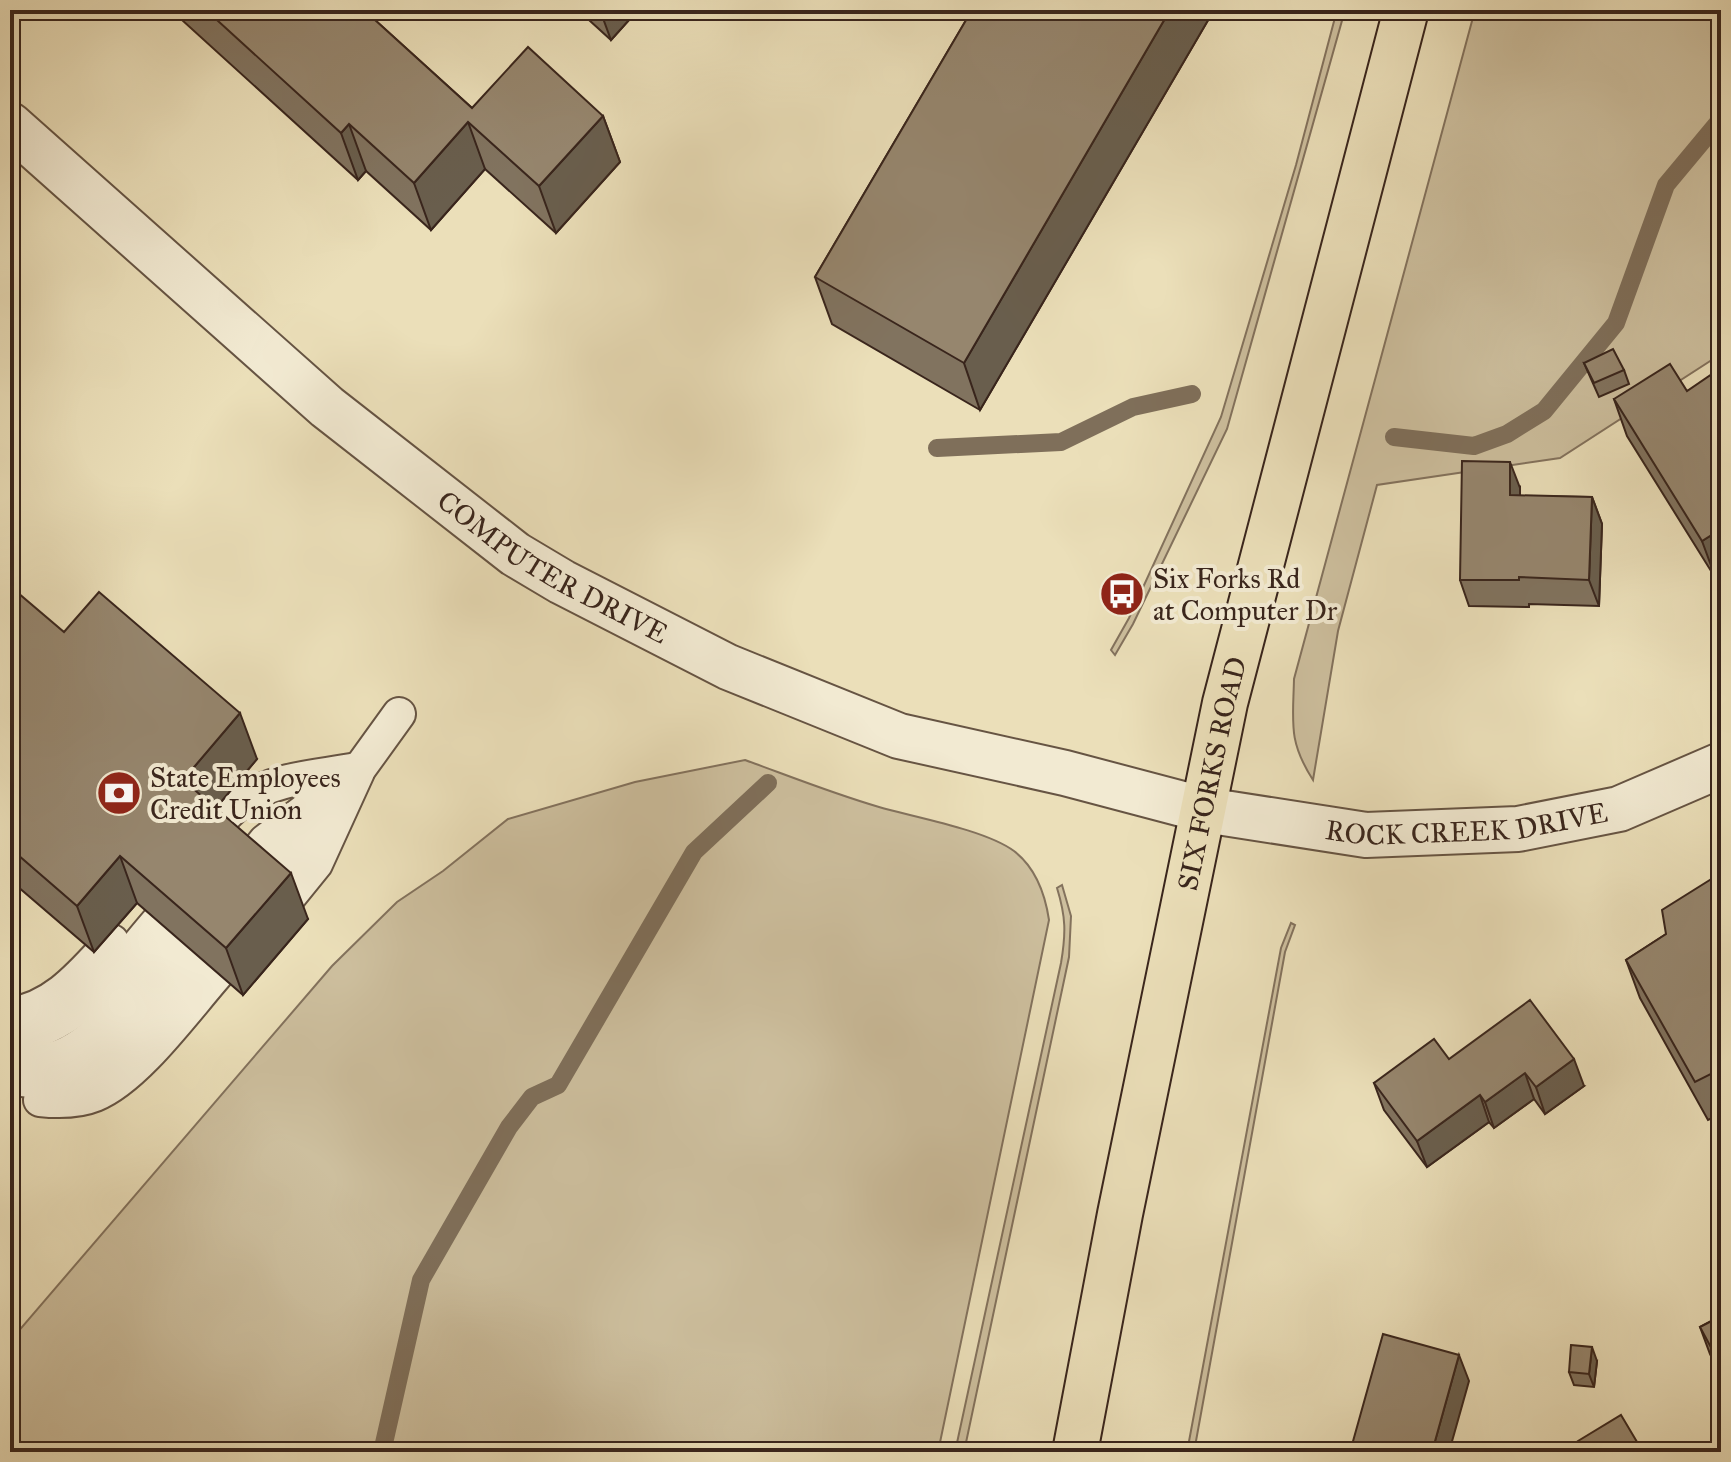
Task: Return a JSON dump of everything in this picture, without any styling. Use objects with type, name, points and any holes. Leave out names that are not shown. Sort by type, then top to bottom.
[{"type":"main road","name":"SIX FORKS ROAD","points":[[1075,1452],[1120,1214],[1225,703],[1406,10]]},
{"type":"street","name":"COMPUTER DRIVE","points":[[10,125],[327,407],[515,554],[562,582],[728,667],[899,736],[1065,773],[1205,810]]},
{"type":"street","name":"ROCK CREEK DRIVE","points":[[1205,810],[1366,835],[1518,829],[1619,809],[1721,765]]},
{"type":"lane","points":[[246,866],[265,841],[346,781],[399,714]]},
{"type":"lane","points":[[246,866],[240,802],[270,786],[298,777],[346,781]]},
{"type":"lane","points":[[246,866],[316,864],[346,781]]},
{"type":"lane","points":[[10,1014],[45,1004],[66,989],[179,940]]},
{"type":"lane","points":[[10,1037],[33,1035],[60,1022],[179,940]]},
{"type":"lane","points":[[179,940],[139,1062],[115,1084],[95,1095],[57,1102],[20,1080],[32,1063],[56,1058],[77,1048],[101,1028],[179,940]]},
{"type":"shaded area","points":[[1337,10],[1345,10],[1227,429],[1115,655],[1111,650],[1129,618],[1221,417],[1296,165]]},
{"type":"shaded area","points":[[1475,10],[1721,10],[1721,354],[1560,458],[1377,485],[1338,631],[1313,780],[1296,743],[1294,679]]},
{"type":"shaded area","points":[[745,760],[879,807],[968,830],[1002,843],[1028,865],[1045,900],[1049,920],[938,1452],[10,1452],[10,1341],[332,966],[397,902],[443,871],[508,819],[635,782]]},
{"type":"shaded area","points":[[1062,885],[1071,916],[1069,957],[964,1452],[955,1452],[1061,963],[1064,925],[1057,888]]},
{"type":"shaded area","points":[[1291,923],[1295,925],[1285,952],[1194,1452],[1187,1452],[1281,948]]},
{"type":"building","points":[[206,10],[364,10],[472,108],[528,47],[603,116],[539,186],[468,122],[414,183],[349,124],[341,133]]},
{"type":"building","points":[[972,10],[1170,10],[964,363],[815,277]]},
{"type":"building","points":[[1613,349],[1624,370],[1594,383],[1584,363]]},
{"type":"building","points":[[1670,364],[1687,391],[1715,372],[1721,378],[1721,529],[1702,541],[1614,399]]},
{"type":"building","points":[[1462,461],[1510,462],[1510,495],[1592,497],[1589,580],[1519,577],[1519,580],[1460,580]]},
{"type":"building","name":"State Employees Credit Union","points":[[99,592],[240,713],[183,780],[291,873],[226,948],[120,856],[77,906],[10,848],[10,602],[18,593],[64,632]]},
{"type":"building","points":[[1721,873],[1721,1069],[1695,1082],[1626,960],[1666,934],[1662,910]]},
{"type":"building","points":[[1530,1000],[1574,1059],[1536,1087],[1525,1073],[1485,1102],[1480,1095],[1417,1141],[1374,1083],[1434,1039],[1449,1059]]},
{"type":"building","points":[[1721,1316],[1721,1366],[1700,1327]]},
{"type":"building","points":[[1383,1334],[1459,1355],[1432,1452],[1350,1452]]},
{"type":"building","points":[[1571,1345],[1592,1347],[1589,1374],[1569,1372]]},
{"type":"building","points":[[1621,1415],[1643,1452],[1585,1452],[1578,1441]]},
{"type":"waterway","points":[[1394,437],[1474,446],[1507,434],[1544,411],[1616,323],[1666,185],[1721,119]]},
{"type":"waterway","points":[[937,448],[1061,442],[1133,407],[1192,394]]},
{"type":"waterway","points":[[382,1452],[421,1280],[509,1127],[532,1097],[558,1085],[694,852],[768,783]]},
{"type":"place","name":"Six Forks Rd at Computer Dr","points":[[1122,594]]},
{"type":"place","name":"State Employees Credit Union","points":[[119,793]]}]
